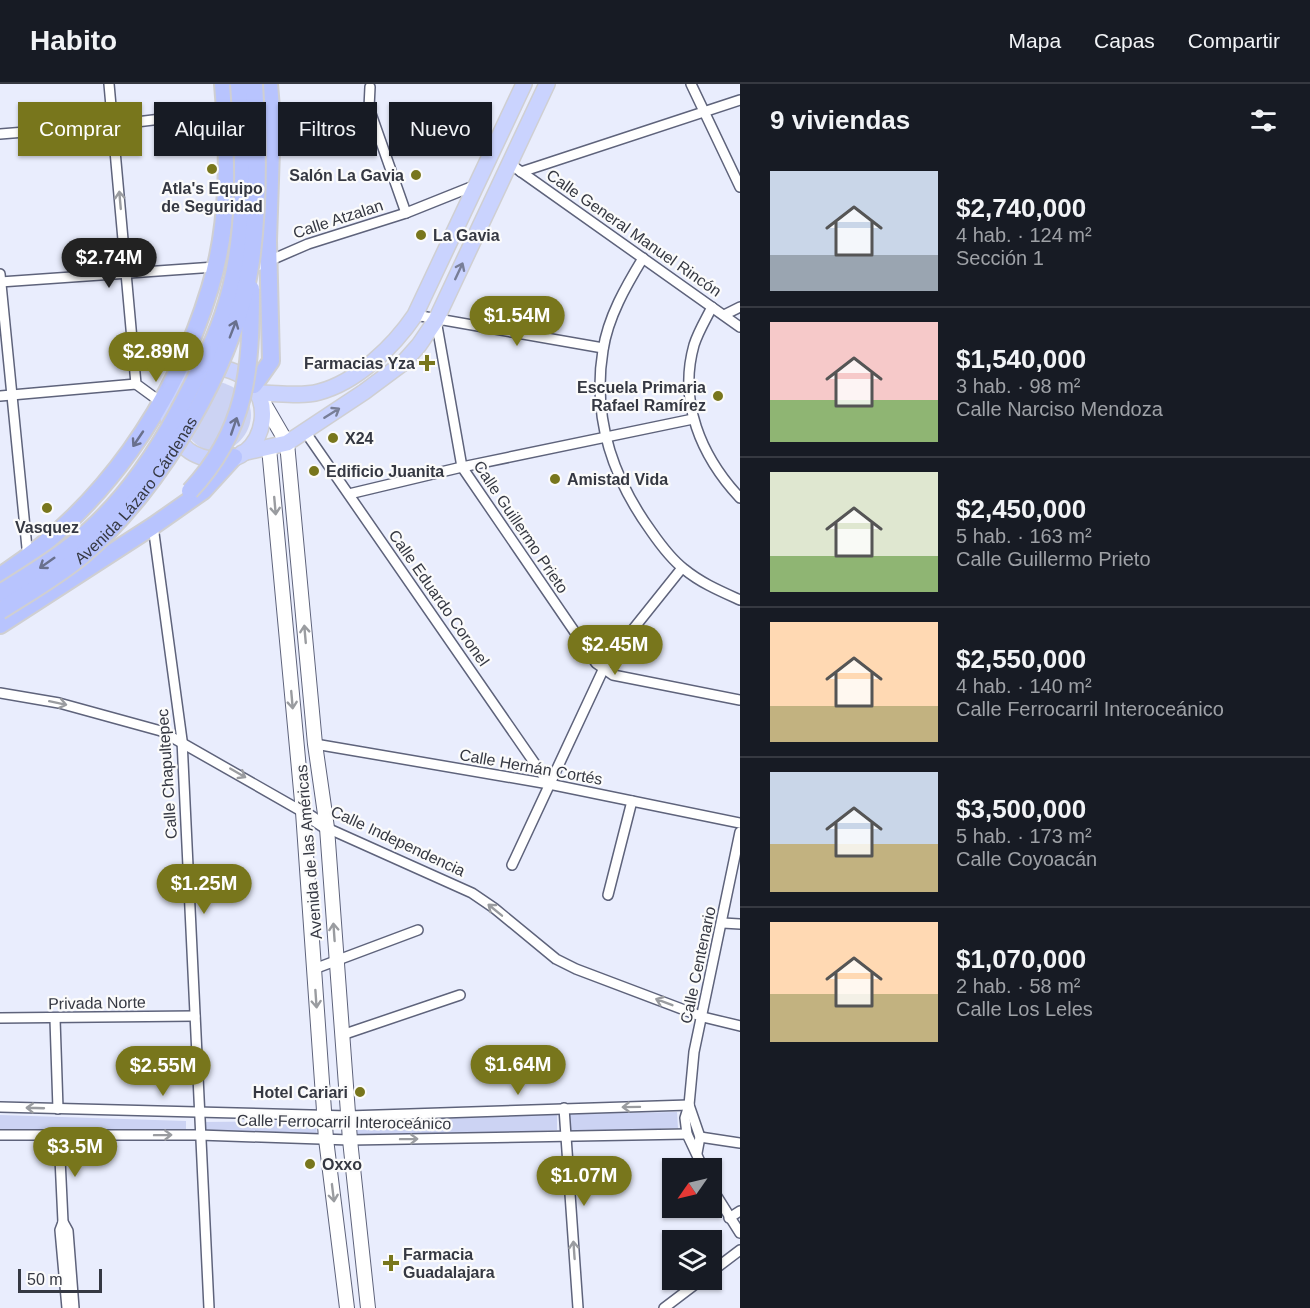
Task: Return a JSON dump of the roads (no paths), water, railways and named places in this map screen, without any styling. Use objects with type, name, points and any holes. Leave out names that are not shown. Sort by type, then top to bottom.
[{"type":"highway","points":[[223,84],[224,102]]},
{"type":"highway","name":"Avenida Lázaro Cárdenas","points":[[0,593],[73,544],[104,515],[135,479],[164,437],[206,360],[224,313],[242,214],[244,165],[239,84]]},
{"type":"highway","name":"Avenida Lázaro Cárdenas","points":[[0,611],[82,556],[115,526],[147,487],[177,444],[217,369],[237,319],[250,263],[258,165],[254,84]]},
{"type":"highway","points":[[258,392],[271,361],[268,241],[272,120],[269,84]]},
{"type":"highway","points":[[0,576],[28,558],[62,530],[90,501],[129,453],[162,403],[185,356],[210,288],[217,260],[228,174],[227,156]]},
{"type":"highway","points":[[217,260],[246,258],[259,252],[268,241]]},
{"type":"highway","points":[[56,591],[89,561],[190,491],[211,468],[230,437],[241,406],[251,324],[250,263]]},
{"type":"highway","points":[[210,288],[228,286],[241,288],[256,294],[271,308]]},
{"type":"highway","points":[[0,625],[56,591],[203,491],[238,455]]},
{"type":"main road","points":[[258,392],[317,393],[353,376],[389,347],[415,315],[479,184],[524,84]]},
{"type":"main road","points":[[238,455],[253,443],[261,430],[264,415],[258,392],[243,374],[230,368],[215,366],[200,369],[171,390],[162,403],[177,436],[197,456],[216,460],[269,448],[287,443],[403,363],[436,320],[516,168],[547,84]]},
{"type":"main road","name":"Avenida de las Américas","points":[[258,392],[287,443],[315,744],[327,828],[350,1140],[368,1308]]},
{"type":"main road","name":"Avenida de las Américas","points":[[269,448],[303,812],[326,1139],[346,1308]]},
{"type":"street","points":[[109,84],[110,102]]},
{"type":"street","points":[[691,84],[740,187]]},
{"type":"street","points":[[370,87],[369,108],[406,213]]},
{"type":"street","points":[[516,168],[740,100]]},
{"type":"street","points":[[0,134],[18,133]]},
{"type":"street","points":[[115,156],[136,384]]},
{"type":"street","name":"Calle General Manuel Rincón","points":[[516,168],[740,327]]},
{"type":"street","name":"Calle Atzalan","points":[[210,288],[270,259],[406,213],[479,184]]},
{"type":"street","points":[[643,258],[616,308],[603,348],[600,409],[604,438],[618,474],[636,510],[661,544],[682,568],[708,586],[740,600]]},
{"type":"street","points":[[0,282],[127,274],[217,260]]},
{"type":"street","points":[[0,274],[28,558]]},
{"type":"street","points":[[712,307],[695,343],[689,369],[688,395],[693,419],[711,460],[740,498]]},
{"type":"street","points":[[724,315],[740,307]]},
{"type":"street","points":[[415,315],[603,348]]},
{"type":"street","name":"Calle Guillermo Prieto","points":[[436,320],[462,467],[603,670]]},
{"type":"street","points":[[0,396],[136,384],[162,403]]},
{"type":"street","points":[[349,494],[462,467],[693,419]]},
{"type":"street","name":"Calle Eduardo Coronel","points":[[304,430],[549,784]]},
{"type":"street","name":"Calle Chapultepec","points":[[153,526],[182,740],[209,1308]]},
{"type":"street","points":[[512,866],[603,670],[682,568]]},
{"type":"street","points":[[603,670],[740,700]]},
{"type":"street","name":"Calle Independencia","points":[[0,693],[59,703],[114,717],[182,740],[327,828],[472,893],[556,959],[703,1017],[740,1026]]},
{"type":"street","name":"Calle Hernán Cortés","points":[[315,744],[549,784],[740,823]]},
{"type":"street","points":[[608,895],[632,801]]},
{"type":"street","name":"Calle Centenario","points":[[687,1134],[685,1118],[689,1105],[694,1052],[723,923],[740,832]]},
{"type":"street","points":[[723,923],[740,924]]},
{"type":"street","points":[[314,969],[418,930]]},
{"type":"street","points":[[342,1035],[460,995]]},
{"type":"street","name":"Privada Norte","points":[[0,1018],[195,1016]]},
{"type":"street","points":[[55,1019],[58,1109]]},
{"type":"street","name":"Calle Centenario","points":[[689,1105],[700,1137],[697,1153]]},
{"type":"street","name":"Calle Ferrocarril Interoceánico","points":[[0,1107],[348,1116],[689,1105]]},
{"type":"street","points":[[564,1108],[578,1308]]},
{"type":"street","points":[[687,1134],[699,1158]]},
{"type":"street","name":"Calle Ferrocarril Interoceánico","points":[[0,1135],[59,1137],[200,1135],[350,1140],[687,1134]]},
{"type":"street","points":[[59,1137],[63,1222],[60,1230],[67,1308]]},
{"type":"street","points":[[700,1137],[740,1143]]},
{"type":"street","points":[[722,1206],[740,1233]]},
{"type":"street","points":[[729,1218],[740,1211]]},
{"type":"street","points":[[63,1222],[68,1231],[74,1308]]},
{"type":"street","points":[[722,1264],[740,1250]]},
{"type":"street","points":[[664,1308],[688,1290]]},
{"type":"place","name":"Atla's Equipo de Seguridad","points":[[212,169]]},
{"type":"place","name":"Salón La Gavia","points":[[416,175]]},
{"type":"place","name":"La Gavia","points":[[421,235]]},
{"type":"place","name":"Farmacias Yza","points":[[427,363]]},
{"type":"place","name":"Escuela Primaria Rafael Ramírez","points":[[718,396]]},
{"type":"place","name":"X24","points":[[333,438]]},
{"type":"place","name":"Edificio Juanita","points":[[314,471]]},
{"type":"place","name":"Amistad Vida","points":[[555,479]]},
{"type":"place","name":"Vasquez","points":[[47,508]]},
{"type":"place","name":"Hotel Cariari","points":[[360,1092]]},
{"type":"place","name":"Oxxo","points":[[310,1164]]},
{"type":"place","name":"Farmacia Guadalajara","points":[[391,1263]]}]
